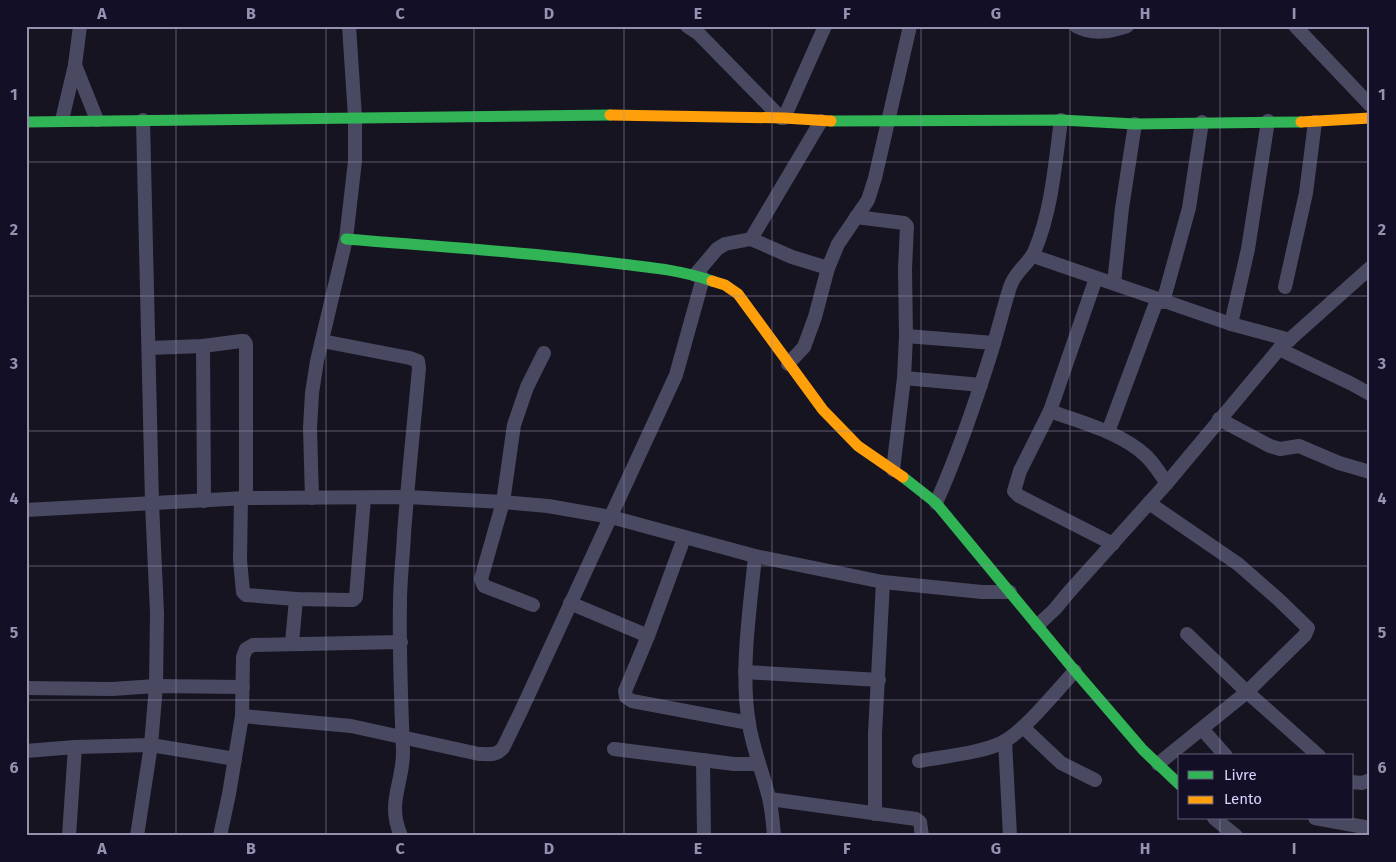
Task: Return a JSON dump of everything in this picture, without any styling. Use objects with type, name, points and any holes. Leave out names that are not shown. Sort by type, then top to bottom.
[{"type":"street","points":[[62,120],[75,66],[80,26]]},
{"type":"street","points":[[312,498],[310,428],[312,393],[317,360],[346,239],[355,161],[355,117],[349,26]]},
{"type":"street","points":[[687,26],[699,34],[783,118]]},
{"type":"street","points":[[788,364],[804,347],[815,316],[828,268],[838,244],[868,200],[910,26]]},
{"type":"street","points":[[1076,26],[1100,33],[1127,26]]},
{"type":"street","points":[[1295,26],[1370,105]]},
{"type":"street","points":[[783,118],[821,28]]},
{"type":"street","points":[[75,66],[97,120]]},
{"type":"street","points":[[26,122],[62,120],[638,115],[783,118],[821,121],[1061,120],[1135,124],[1268,121],[1315,122],[1370,118]]},
{"type":"street","points":[[137,836],[151,746],[156,686],[157,613],[152,503],[143,120]]},
{"type":"street","points":[[936,503],[957,456],[994,343],[1013,277],[1033,256],[1046,219],[1061,120]]},
{"type":"street","points":[[751,239],[821,121]]},
{"type":"street","points":[[1231,324],[1248,249],[1268,121]]},
{"type":"street","points":[[1108,432],[1160,301],[1189,208],[1202,122]]},
{"type":"street","points":[[1285,287],[1306,193],[1315,122]]},
{"type":"street","points":[[1114,283],[1122,208],[1135,124]]},
{"type":"street","points":[[856,217],[904,223],[908,226],[905,269],[906,336],[904,378],[893,470]]},
{"type":"street","points":[[346,239],[570,258],[655,268],[699,276],[725,285],[738,294],[788,364],[829,416],[858,446],[936,503],[1143,750],[1178,784]]},
{"type":"street","points":[[242,716],[332,723],[401,736],[479,754],[493,755],[500,752],[521,711],[676,375],[699,276],[717,249],[725,244],[751,239],[792,257],[828,268]]},
{"type":"street","points":[[1033,256],[1285,344],[1370,394]]},
{"type":"street","points":[[1038,625],[1055,609],[1167,483],[1219,419],[1285,344],[1370,268]]},
{"type":"street","points":[[1096,278],[1050,412],[1020,471],[1014,491],[1018,496],[1113,544]]},
{"type":"street","points":[[906,336],[994,343]]},
{"type":"street","points":[[149,348],[204,346],[241,341],[244,341],[246,344],[244,498],[240,560],[243,592],[251,596],[353,600],[356,597],[364,498]]},
{"type":"street","points":[[322,341],[418,361],[419,368],[400,601],[401,736],[403,752],[395,797],[395,813],[401,836]]},
{"type":"street","points":[[204,346],[204,501]]},
{"type":"street","points":[[533,605],[484,586],[481,583],[481,579],[503,502],[514,424],[527,387],[544,353]]},
{"type":"street","points":[[904,378],[980,385]]},
{"type":"street","points":[[1050,412],[1108,432],[1133,446],[1147,456],[1167,483]]},
{"type":"street","points":[[1219,419],[1270,446],[1280,449],[1300,446],[1339,464],[1370,472]]},
{"type":"street","points":[[26,510],[244,498],[407,497],[503,502],[548,506],[610,517],[755,556],[883,582],[982,592],[1010,592]]},
{"type":"street","points":[[1149,503],[1238,564],[1308,628],[1305,634],[1247,692],[1158,764]]},
{"type":"street","points":[[684,538],[648,636],[625,691],[626,697],[632,701],[749,723]]},
{"type":"street","points":[[755,556],[745,672],[749,723],[758,764],[770,799],[774,836]]},
{"type":"street","points":[[874,814],[875,733],[883,582]]},
{"type":"street","points":[[292,644],[296,599]]},
{"type":"street","points":[[570,604],[648,636]]},
{"type":"street","points":[[1187,634],[1247,692],[1317,754]]},
{"type":"street","points":[[220,836],[242,716],[243,657],[246,649],[253,645],[401,642]]},
{"type":"street","points":[[920,762],[992,747],[1005,741],[1023,727],[1075,671]]},
{"type":"street","points":[[745,672],[878,680]]},
{"type":"street","points":[[26,688],[112,689],[156,686],[242,686]]},
{"type":"street","points":[[1023,727],[1061,763],[1094,780]]},
{"type":"street","points":[[1202,729],[1224,754]]},
{"type":"street","points":[[1005,741],[1010,836]]},
{"type":"street","points":[[26,751],[75,747],[151,746],[235,759]]},
{"type":"street","points":[[69,836],[75,747]]},
{"type":"street","points":[[614,749],[734,764],[758,764]]},
{"type":"street","points":[[703,760],[704,836]]},
{"type":"street","points":[[1354,782],[1362,783],[1370,780]]},
{"type":"street","points":[[770,799],[916,819],[920,822],[922,836]]},
{"type":"street","points":[[1216,820],[1236,836]]},
{"type":"street","points":[[1326,820],[1370,828]]},
{"type":"traffic: fast","points":[[26,122],[610,115]]},
{"type":"traffic: fast","points":[[831,121],[1061,120],[1135,124],[1301,122]]},
{"type":"traffic: fast","points":[[346,239],[502,251],[640,266],[669,270],[712,281]]},
{"type":"traffic: fast","points":[[903,477],[936,503],[1143,750],[1178,783]]},
{"type":"traffic: slow","points":[[610,115],[784,118],[831,121]]},
{"type":"traffic: slow","points":[[1301,122],[1370,118]]},
{"type":"traffic: slow","points":[[712,281],[725,285],[738,294],[823,410],[858,446],[903,477]]}]
